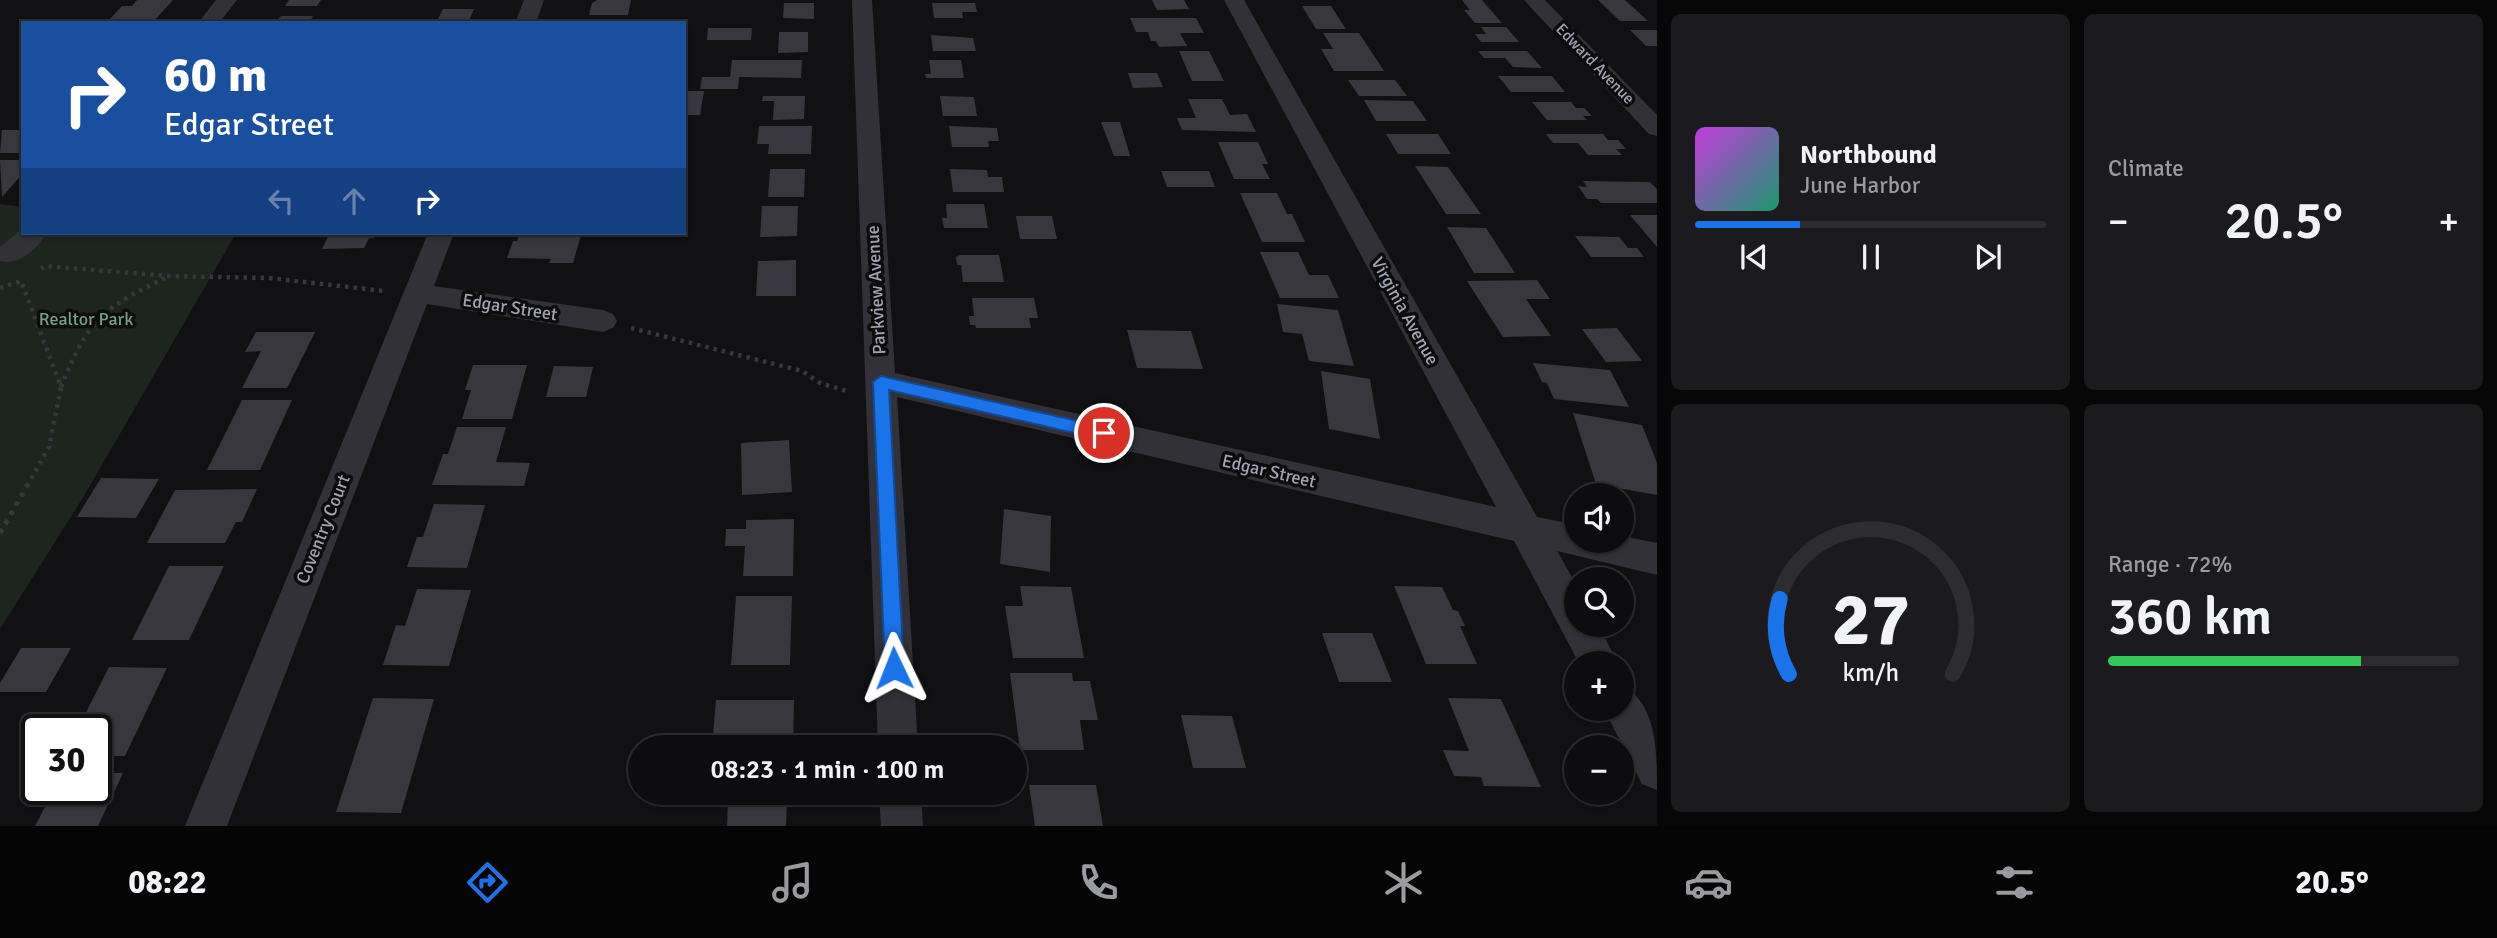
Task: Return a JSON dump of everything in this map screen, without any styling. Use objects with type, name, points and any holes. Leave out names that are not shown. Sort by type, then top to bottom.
[{"type":"street","points":[[210,21],[227,0]]},
{"type":"street","points":[[526,21],[534,0]]},
{"type":"street","name":"Parkview Avenue","points":[[862,0],[869,388],[897,735]]},
{"type":"street","name":"Virginia Avenue","points":[[1234,0],[1564,600]]},
{"type":"street","name":"Edward Avenue","points":[[1534,0],[1657,129]]},
{"type":"street","points":[[10,254],[32,235]]},
{"type":"street","name":"Coventry Court","points":[[206,826],[440,235]]},
{"type":"street","name":"Edgar Street","points":[[417,293],[603,321]]},
{"type":"street","name":"Edgar Street","points":[[869,388],[1657,559]]},
{"type":"street","points":[[1631,721],[1657,769]]},
{"type":"street","points":[[901,805],[902,826]]},
{"type":"path","points":[[37,271],[45,266],[169,276],[269,278],[370,289]]},
{"type":"path","points":[[0,288],[29,276]]},
{"type":"path","points":[[0,533],[49,446],[61,387],[77,345],[99,314],[127,295],[169,276]]},
{"type":"path","points":[[21,281],[61,387]]},
{"type":"path","points":[[603,321],[802,371],[820,383],[869,388]]},
{"type":"path","points":[[0,521],[8,523]]},
{"type":"green space","name":"Realtor Park","points":[[0,204],[21,207],[21,235],[235,235],[84,496],[0,629]]},
{"type":"building","points":[[137,0],[173,0],[155,20],[110,19],[122,6],[132,6]]},
{"type":"building","points":[[289,0],[321,0],[317,6],[285,6]]},
{"type":"building","points":[[597,0],[631,0],[628,15],[589,15],[592,3]]},
{"type":"building","points":[[1152,0],[1184,0],[1189,9],[1157,10]]},
{"type":"building","points":[[1462,0],[1482,0],[1502,23],[1475,23],[1464,10],[1470,10]]},
{"type":"building","points":[[1598,0],[1625,0],[1648,21],[1620,21]]},
{"type":"building","points":[[784,3],[814,3],[814,19],[783,18]]},
{"type":"building","points":[[932,3],[975,3],[977,12],[962,12],[963,18],[934,18]]},
{"type":"building","points":[[1302,6],[1331,6],[1346,29],[1316,29]]},
{"type":"building","points":[[443,9],[474,9],[469,21],[437,21]]},
{"type":"building","points":[[281,16],[313,16],[310,21],[277,21]]},
{"type":"building","points":[[1130,18],[1196,18],[1204,33],[1180,33],[1187,46],[1159,47],[1156,41],[1151,41],[1148,32],[1136,32]]},
{"type":"building","points":[[1481,27],[1506,27],[1519,42],[1481,42],[1475,34],[1486,34]]},
{"type":"building","points":[[708,28],[752,28],[751,40],[707,40]]},
{"type":"building","points":[[1630,30],[1657,30],[1657,46],[1646,46]]},
{"type":"building","points":[[779,32],[808,32],[808,52],[778,53]]},
{"type":"building","points":[[1323,33],[1359,33],[1384,71],[1334,71],[1321,49],[1333,49]]},
{"type":"building","points":[[931,35],[973,38],[976,51],[933,51]]},
{"type":"building","points":[[1179,51],[1209,51],[1224,81],[1192,81]]},
{"type":"building","points":[[1478,51],[1527,51],[1542,68],[1513,67],[1505,58],[1484,58]]},
{"type":"building","points":[[732,60],[802,60],[801,78],[739,77],[738,89],[700,89],[702,77],[730,77]]},
{"type":"building","points":[[929,60],[961,60],[964,78],[926,78],[925,74],[931,74]]},
{"type":"building","points":[[1128,73],[1157,73],[1163,87],[1133,88]]},
{"type":"building","points":[[1498,76],[1552,76],[1565,92],[1511,92]]},
{"type":"building","points":[[1348,80],[1395,80],[1407,96],[1359,96]]},
{"type":"building","points":[[686,91],[704,91],[700,115],[686,115]]},
{"type":"building","points":[[763,96],[805,96],[804,119],[773,120],[774,101],[762,101]]},
{"type":"building","points":[[940,96],[974,97],[977,116],[943,116]]},
{"type":"building","points":[[1188,99],[1222,99],[1230,115],[1247,114],[1256,132],[1182,130],[1177,118],[1196,118]]},
{"type":"building","points":[[1364,100],[1413,101],[1427,121],[1376,121]]},
{"type":"building","points":[[1532,102],[1571,102],[1576,108],[1584,108],[1592,116],[1583,116],[1587,120],[1547,120]]},
{"type":"building","points":[[1101,122],[1120,122],[1130,156],[1114,156]]},
{"type":"building","points":[[759,126],[812,126],[811,154],[768,154],[769,144],[757,144]]},
{"type":"building","points":[[949,126],[997,128],[999,141],[988,141],[989,147],[952,147]]},
{"type":"building","points":[[2,130],[21,130],[21,153],[0,153]]},
{"type":"building","points":[[1386,134],[1438,134],[1451,154],[1398,154]]},
{"type":"building","points":[[1546,134],[1603,134],[1608,140],[1618,140],[1626,149],[1616,149],[1622,155],[1588,155],[1578,143],[1553,143]]},
{"type":"building","points":[[1218,142],[1258,142],[1268,164],[1262,164],[1270,179],[1234,179]]},
{"type":"building","points":[[0,160],[21,160],[21,175],[2,197]]},
{"type":"building","points":[[1415,166],[1448,167],[1481,214],[1446,214]]},
{"type":"building","points":[[770,169],[805,169],[804,197],[768,197]]},
{"type":"building","points":[[950,169],[987,170],[988,177],[1002,177],[1004,192],[953,192]]},
{"type":"building","points":[[1161,171],[1209,171],[1215,187],[1167,187]]},
{"type":"building","points":[[1583,181],[1650,182],[1657,189],[1657,203],[1601,203],[1597,199],[1587,199],[1578,186],[1587,187]]},
{"type":"building","points":[[1240,193],[1277,193],[1287,214],[1292,214],[1305,242],[1262,242]]},
{"type":"building","points":[[946,204],[984,204],[988,228],[944,228],[942,218],[947,218]]},
{"type":"building","points":[[762,206],[798,206],[797,236],[760,237]]},
{"type":"building","points":[[1630,215],[1657,215],[1657,247]]},
{"type":"building","points":[[1016,216],[1052,216],[1057,239],[1020,239]]},
{"type":"building","points":[[1447,227],[1486,228],[1515,273],[1474,273]]},
{"type":"building","points":[[329,235],[375,235],[374,238],[369,238],[364,248],[322,249]]},
{"type":"building","points":[[519,235],[581,235],[573,263],[549,263],[551,259],[507,258],[513,241],[517,241]]},
{"type":"building","points":[[1575,236],[1619,237],[1628,248],[1637,248],[1644,257],[1591,257]]},
{"type":"building","points":[[1260,252],[1298,252],[1309,275],[1328,275],[1339,298],[1280,298]]},
{"type":"building","points":[[999,255],[1004,282],[963,282],[961,265],[957,265],[956,257]]},
{"type":"building","points":[[796,260],[796,296],[756,296],[758,261]]},
{"type":"building","points":[[1537,280],[1550,299],[1526,299],[1551,336],[1503,337],[1467,281]]},
{"type":"building","points":[[972,298],[1034,298],[1038,318],[1029,318],[1031,328],[976,328],[975,325],[970,325],[969,316],[974,316]]},
{"type":"building","points":[[1277,304],[1338,310],[1354,366],[1309,361],[1302,334],[1283,332]]},
{"type":"building","points":[[1617,328],[1642,361],[1606,362],[1582,329]]},
{"type":"building","points":[[1127,330],[1191,331],[1203,369],[1137,368]]},
{"type":"building","points":[[256,332],[315,332],[287,388],[242,388],[261,351],[245,352]]},
{"type":"building","points":[[1533,363],[1610,370],[1629,407],[1554,399]]},
{"type":"building","points":[[473,365],[527,365],[512,419],[462,419],[471,390],[465,390]]},
{"type":"building","points":[[554,366],[593,367],[586,397],[546,397]]},
{"type":"building","points":[[1321,371],[1370,379],[1380,439],[1329,429]]},
{"type":"building","points":[[242,400],[292,400],[260,470],[207,470]]},
{"type":"building","points":[[1573,413],[1642,425],[1657,463],[1657,495],[1634,491],[1634,483],[1596,483]]},
{"type":"building","points":[[457,427],[506,427],[496,462],[530,463],[524,486],[432,485],[443,454],[448,454]]},
{"type":"building","points":[[789,440],[792,492],[742,495],[741,443]]},
{"type":"building","points":[[101,478],[159,479],[136,518],[77,517]]},
{"type":"building","points":[[257,489],[242,522],[236,522],[225,543],[147,543],[175,490]]},
{"type":"building","points":[[434,504],[485,505],[467,568],[407,567],[417,537],[423,537]]},
{"type":"building","points":[[1004,509],[1051,516],[1050,572],[1000,564]]},
{"type":"building","points":[[794,519],[793,576],[743,576],[745,546],[725,546],[726,529],[746,529],[746,520]]},
{"type":"building","points":[[169,566],[224,566],[189,640],[132,640]]},
{"type":"building","points":[[1020,586],[1071,587],[1084,658],[1013,658],[1005,606],[1023,606]]},
{"type":"building","points":[[1394,586],[1442,587],[1453,610],[1458,611],[1465,626],[1460,626],[1477,664],[1426,664]]},
{"type":"building","points":[[417,589],[471,590],[449,666],[383,665],[396,625],[405,626]]},
{"type":"building","points":[[736,596],[792,596],[790,665],[731,665]]},
{"type":"building","points":[[1322,633],[1372,633],[1392,682],[1339,682]]},
{"type":"building","points":[[21,648],[71,648],[46,692],[0,692],[0,683]]},
{"type":"building","points":[[109,667],[167,668],[125,756],[112,756],[112,714],[85,714]]},
{"type":"building","points":[[1010,673],[1072,673],[1073,681],[1090,681],[1098,720],[1080,720],[1084,750],[1027,750],[1027,735],[1018,735]]},
{"type":"building","points":[[373,698],[434,699],[401,813],[336,812]]},
{"type":"building","points":[[1448,698],[1501,699],[1541,787],[1484,786],[1481,777],[1454,776],[1443,750],[1469,751]]},
{"type":"building","points":[[716,700],[794,700],[793,735],[713,735]]},
{"type":"building","points":[[1181,715],[1232,716],[1246,768],[1193,768]]},
{"type":"building","points":[[112,773],[123,773],[112,796]]},
{"type":"building","points":[[1029,785],[1096,785],[1103,826],[1035,826]]},
{"type":"building","points":[[46,805],[108,805],[98,826],[35,826]]},
{"type":"building","points":[[728,805],[787,805],[786,826],[727,826]]},
{"type":"route","points":[[894,668],[881,382],[1104,433]]}]
